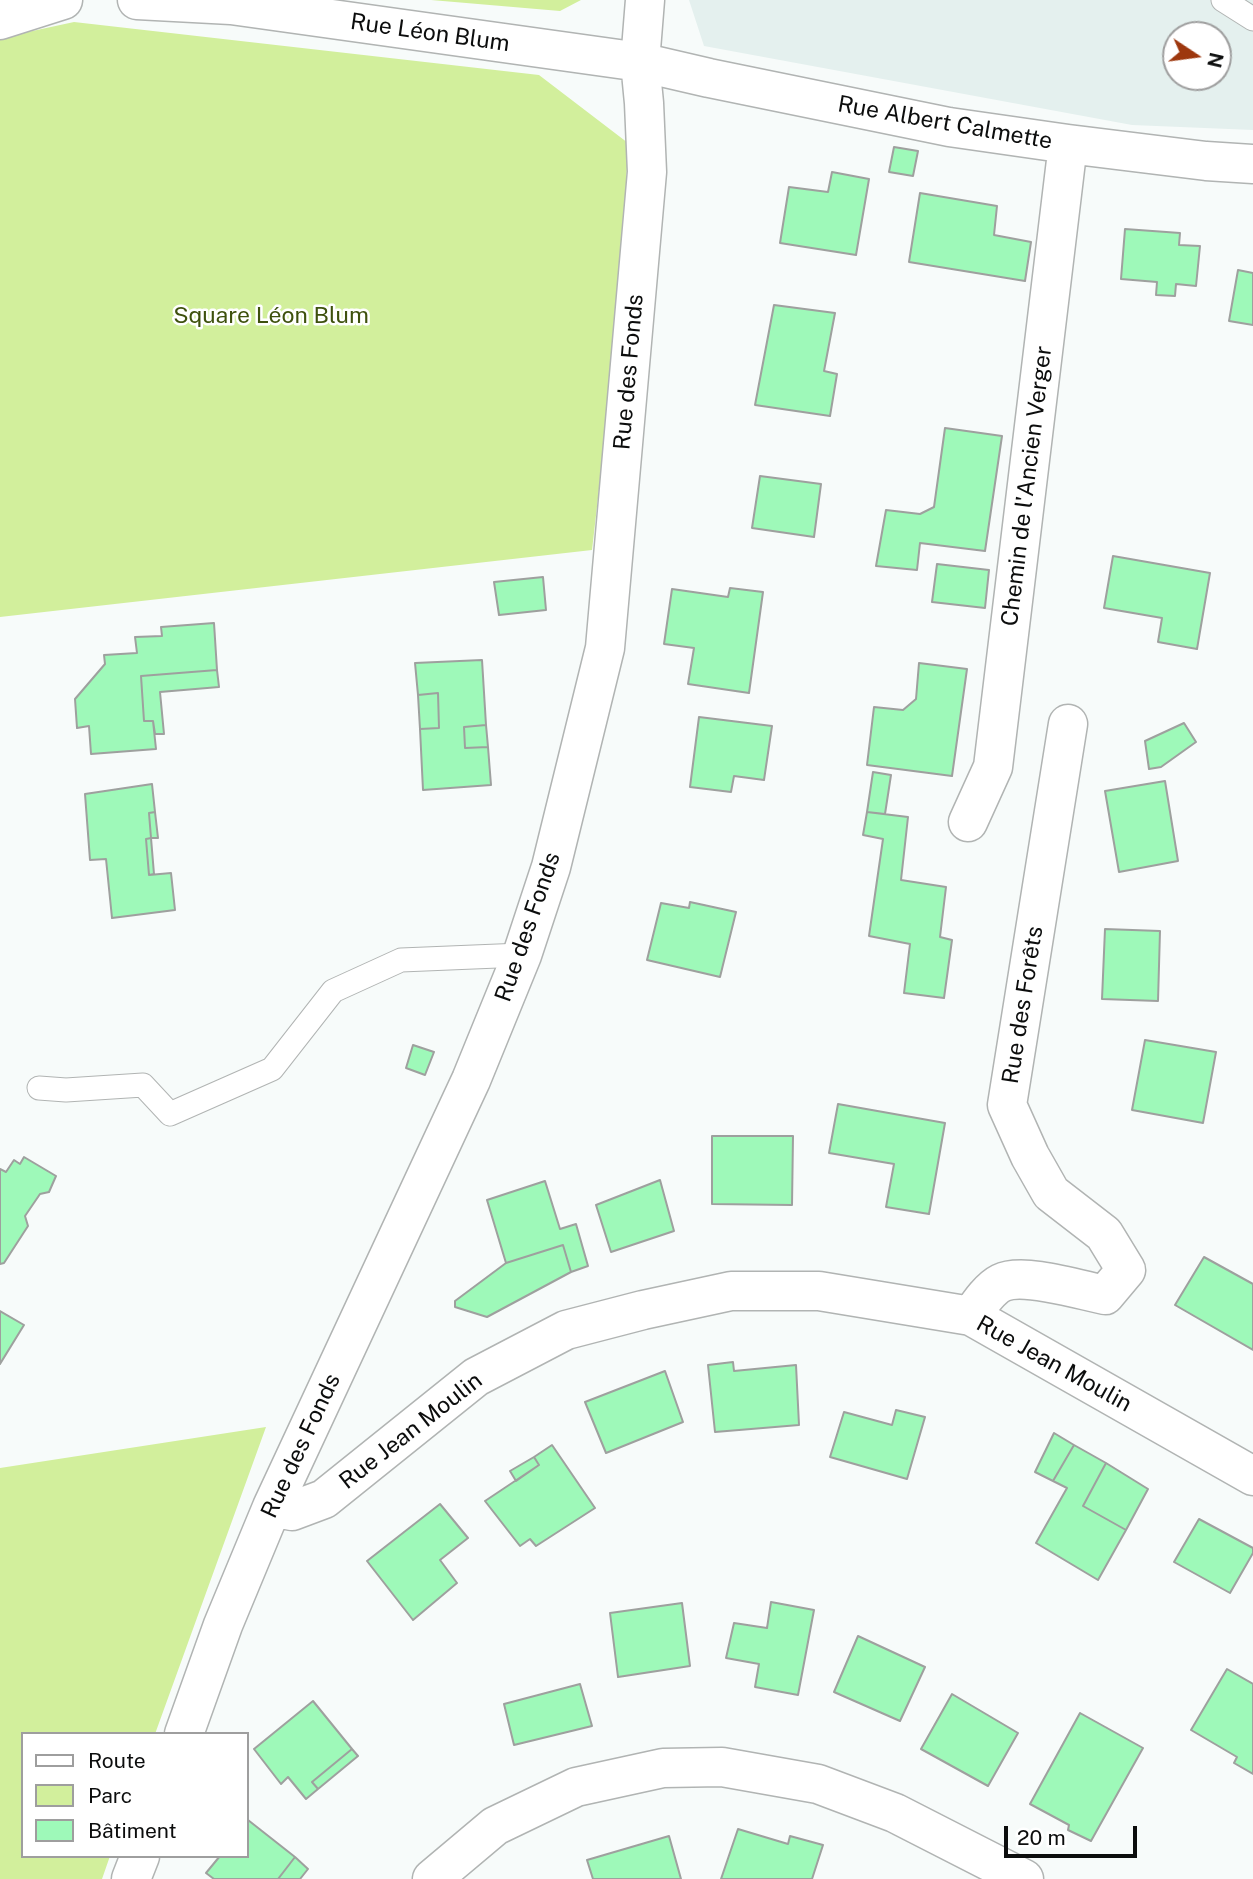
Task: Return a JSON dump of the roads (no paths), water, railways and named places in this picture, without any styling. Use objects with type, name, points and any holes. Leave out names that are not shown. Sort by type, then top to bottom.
[{"type":"street","points":[[0,20],[64,0]]},
{"type":"street","name":"Rue Léon Blum","points":[[137,0],[230,2],[640,62]]},
{"type":"street","name":"Rue des Fonds","points":[[185,1732],[223,1625],[272,1507],[471,1080],[522,955],[554,855],[605,648],[647,172],[645,103],[640,62],[645,0]]},
{"type":"street","name":"Rue Albert Calmette","points":[[640,62],[949,127],[1206,161],[1253,164]]},
{"type":"street","name":"Chemin de l'Ancien Verger","points":[[968,822],[993,767],[1068,144]]},
{"type":"street","name":"Rue des Forêts","points":[[971,1316],[1000,1283],[1028,1278],[1105,1296],[1126,1270],[1104,1234],[1051,1193],[1030,1156],[1007,1105],[1068,724]]},
{"type":"street","name":"Rue Jean Moulin","points":[[272,1507],[292,1511],[324,1499],[476,1377],[566,1330],[731,1291],[819,1290],[971,1316],[1253,1476]]},
{"type":"street","points":[[432,1879],[495,1826],[576,1787],[663,1768],[722,1767],[818,1784],[895,1813],[1024,1879]]},
{"type":"street","points":[[131,1879],[138,1858]]},
{"type":"lane","points":[[1223,0],[1253,19]]},
{"type":"lane","points":[[39,1088],[66,1090],[143,1086],[170,1114],[272,1069],[332,991],[401,960],[522,955]]},
{"type":"park label","name":"Square Léon Blum","points":[[271,316]]}]
